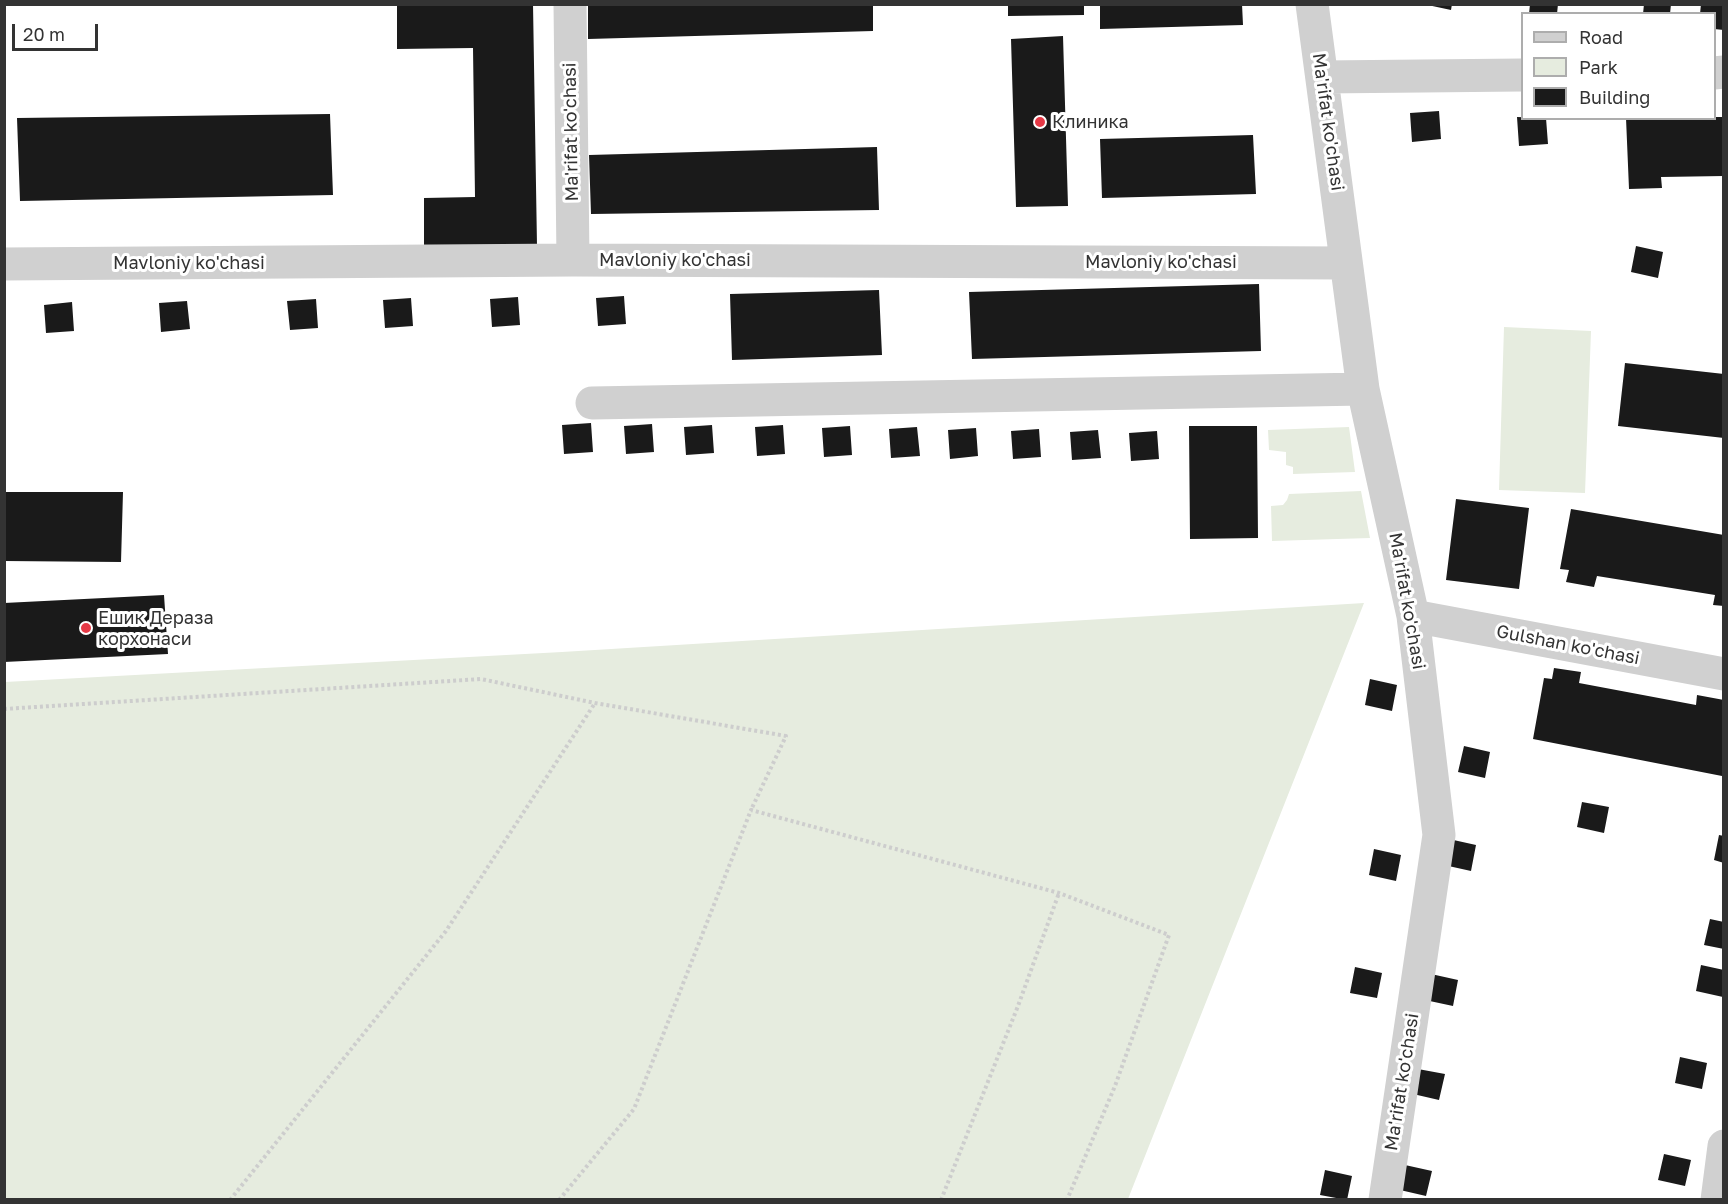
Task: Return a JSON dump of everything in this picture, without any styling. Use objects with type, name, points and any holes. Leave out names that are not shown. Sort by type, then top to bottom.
[{"type":"street","name":"Ma'rifat ko'chasi","points":[[570,4],[573,260]]},
{"type":"street","name":"Ma'rifat ko'chasi","points":[[1312,4],[1363,389],[1413,616],[1439,835],[1384,1200]]},
{"type":"street","points":[[1322,77],[1521,75]]},
{"type":"street","name":"Mavloniy ko'chasi","points":[[4,264],[573,260],[1346,263]]},
{"type":"street","points":[[592,403],[1363,389]]},
{"type":"street","name":"Gulshan ko'chasi","points":[[1413,616],[1724,674]]},
{"type":"street","points":[[1717,1200],[1724,1146]]},
{"type":"path","points":[[4,709],[481,679],[595,703],[786,736],[751,810],[634,1109],[559,1200]]},
{"type":"path","points":[[230,1200],[446,931],[595,703]]},
{"type":"path","points":[[751,810],[1059,893],[1169,935],[1115,1086],[1067,1200]]},
{"type":"path","points":[[941,1200],[1018,1006],[1059,893]]},
{"type":"green space","points":[[1504,327],[1591,331],[1585,493],[1499,490]]},
{"type":"green space","points":[[1349,427],[1355,472],[1293,474],[1293,467],[1286,465],[1286,452],[1269,450],[1268,430]]},
{"type":"green space","points":[[1361,491],[1370,538],[1272,541],[1271,506],[1283,505],[1289,494]]},
{"type":"green space","points":[[1364,603],[1128,1199],[5,1199],[5,682],[562,652]]},
{"type":"building","points":[[397,4],[533,4],[537,246],[424,248],[424,198],[475,197],[473,48],[397,49]]},
{"type":"building","points":[[588,4],[873,4],[873,31],[588,39]]},
{"type":"building","points":[[1008,4],[1084,4],[1084,15],[1008,16]]},
{"type":"building","points":[[1100,4],[1242,4],[1243,25],[1100,29]]},
{"type":"building","points":[[1423,4],[1452,4],[1451,10]]},
{"type":"building","points":[[1530,4],[1558,4],[1557,12],[1529,12]]},
{"type":"building","points":[[1644,4],[1671,4],[1670,12],[1643,12]]},
{"type":"building","points":[[1701,4],[1724,4],[1724,30],[1716,29],[1716,12],[1700,12]]},
{"type":"building","name":"Клиника","points":[[1063,36],[1068,206],[1016,207],[1011,39]]},
{"type":"building","points":[[1439,111],[1441,139],[1412,142],[1410,113]]},
{"type":"building","points":[[330,114],[333,195],[20,201],[17,118]]},
{"type":"building","points":[[1517,117],[1521,117],[1521,120],[1546,120],[1548,144],[1519,146]]},
{"type":"building","points":[[1716,117],[1724,117],[1724,176],[1661,177],[1662,188],[1629,189],[1626,120],[1716,120]]},
{"type":"building","points":[[1253,135],[1256,194],[1102,198],[1100,139]]},
{"type":"building","points":[[877,147],[879,210],[591,214],[589,155]]},
{"type":"building","points":[[1636,246],[1663,252],[1658,278],[1631,272]]},
{"type":"building","points":[[1259,284],[1261,351],[972,359],[969,292]]},
{"type":"building","points":[[879,290],[882,355],[732,360],[730,294]]},
{"type":"building","points":[[624,296],[626,324],[598,326],[596,298]]},
{"type":"building","points":[[518,297],[520,325],[492,327],[490,299]]},
{"type":"building","points":[[411,298],[413,326],[385,328],[383,300]]},
{"type":"building","points":[[316,299],[318,328],[290,330],[287,301]]},
{"type":"building","points":[[187,301],[190,329],[161,332],[159,303]]},
{"type":"building","points":[[72,302],[74,331],[46,333],[44,305]]},
{"type":"building","points":[[1625,363],[1724,374],[1724,438],[1618,426]]},
{"type":"building","points":[[591,423],[593,452],[564,454],[562,425]]},
{"type":"building","points":[[652,424],[654,452],[626,454],[624,426]]},
{"type":"building","points":[[712,425],[714,453],[686,455],[684,427]]},
{"type":"building","points":[[783,425],[785,454],[757,456],[755,427]]},
{"type":"building","points":[[850,426],[852,455],[824,457],[822,428]]},
{"type":"building","points":[[1189,426],[1257,426],[1258,538],[1190,539]]},
{"type":"building","points":[[917,427],[920,456],[891,458],[889,429]]},
{"type":"building","points":[[976,428],[978,456],[950,459],[948,430]]},
{"type":"building","points":[[1039,429],[1041,457],[1013,459],[1011,431]]},
{"type":"building","points":[[1098,430],[1101,458],[1072,460],[1070,432]]},
{"type":"building","points":[[1157,431],[1159,459],[1131,461],[1129,433]]},
{"type":"building","name":"Ешик Дераза корхонаси","points":[[4,492],[123,492],[121,562],[4,561]]},
{"type":"building","points":[[1456,499],[1529,508],[1519,589],[1446,580]]},
{"type":"building","points":[[1571,509],[1724,535],[1724,606],[1713,605],[1715,595],[1597,576],[1594,587],[1566,582],[1569,570],[1560,569]]},
{"type":"building","name":"Ешик Дераза корхонаси","points":[[164,595],[168,654],[4,662],[4,603]]},
{"type":"building","points":[[1554,668],[1581,672],[1579,683],[1696,705],[1697,695],[1724,700],[1722,776],[1533,739],[1544,678],[1552,679]]},
{"type":"building","points":[[1370,679],[1397,685],[1392,711],[1365,705]]},
{"type":"building","points":[[1464,746],[1490,752],[1485,778],[1458,772]]},
{"type":"building","points":[[1582,802],[1609,807],[1604,833],[1577,827]]},
{"type":"building","points":[[1719,835],[1724,836],[1724,863],[1714,860]]},
{"type":"building","points":[[1449,839],[1476,845],[1471,871],[1444,865]]},
{"type":"building","points":[[1374,849],[1401,855],[1396,881],[1369,875]]},
{"type":"building","points":[[1710,919],[1724,922],[1724,949],[1704,945]]},
{"type":"building","points":[[1701,965],[1724,970],[1723,997],[1696,991]]},
{"type":"building","points":[[1355,967],[1382,973],[1377,998],[1350,993]]},
{"type":"building","points":[[1431,974],[1458,980],[1453,1006],[1425,1000]]},
{"type":"building","points":[[1680,1057],[1707,1063],[1702,1089],[1675,1083]]},
{"type":"building","points":[[1418,1069],[1445,1074],[1439,1100],[1413,1094]]},
{"type":"building","points":[[1664,1154],[1691,1160],[1685,1186],[1658,1180]]},
{"type":"building","points":[[1405,1165],[1432,1171],[1426,1196],[1400,1190]]},
{"type":"building","points":[[1325,1170],[1352,1176],[1347,1200],[1320,1195]]},
{"type":"place","name":"Клиника","points":[[1040,122]]},
{"type":"place","name":"Ешик Дераза корхонаси","points":[[86,628]]}]
